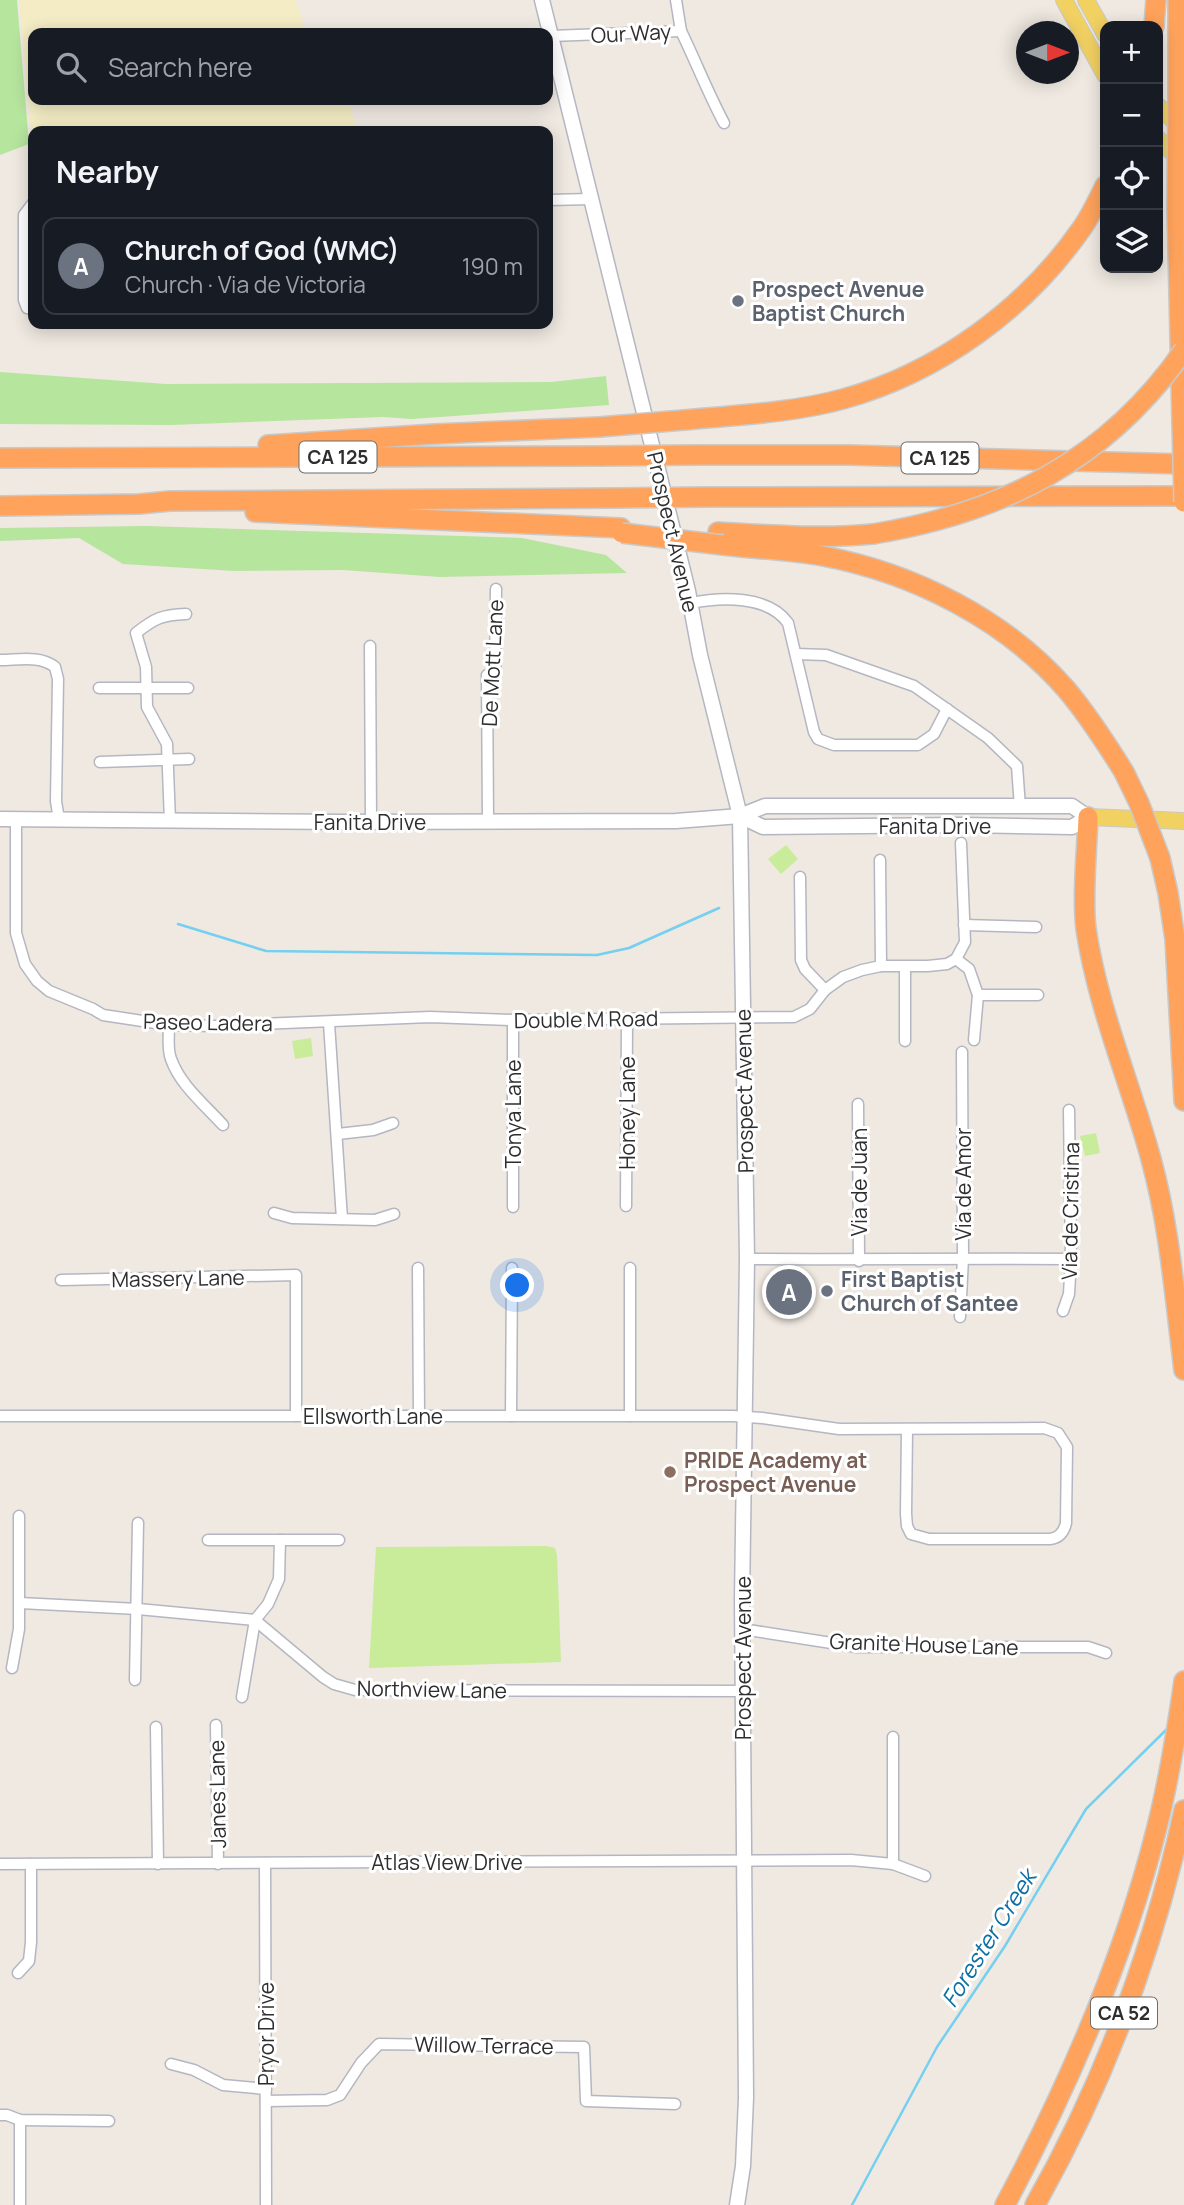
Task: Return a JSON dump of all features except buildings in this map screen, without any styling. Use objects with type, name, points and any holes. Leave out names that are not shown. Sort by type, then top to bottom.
[{"type":"highway","points":[[1154,21],[1156,0]]},
{"type":"highway","points":[[1178,0],[1177,208],[1184,502]]},
{"type":"highway","points":[[75,458],[435,434],[599,428],[783,411],[842,399],[901,380],[972,339],[1040,281],[1083,227],[1100,195]]},
{"type":"highway","points":[[622,531],[840,537],[915,527],[974,510],[1018,492],[1078,458],[1126,418],[1167,374],[1184,350]]},
{"type":"highway","points":[[1102,463],[1184,454]]},
{"type":"highway","name":"CA 125","points":[[0,458],[847,455],[1184,464]]},
{"type":"highway","name":"CA 125","points":[[0,506],[139,504],[183,500],[1184,496]]},
{"type":"highway","points":[[139,504],[150,508],[566,524],[823,556],[898,576],[974,613],[1037,660],[1064,688],[1097,729],[1124,772],[1139,803],[1160,858],[1175,939],[1184,1101]]},
{"type":"highway","points":[[1088,817],[1086,925],[1104,1012],[1151,1158],[1164,1212],[1184,1370]]},
{"type":"highway","name":"CA 52","points":[[1005,2205],[1060,2097],[1112,1972],[1157,1827],[1174,1749],[1184,1681]]},
{"type":"highway","name":"CA 52","points":[[1035,2205],[1072,2134],[1119,2027],[1173,1861],[1184,1810]]},
{"type":"main road","name":"Prospect Avenue","points":[[542,0],[549,28]]},
{"type":"main road","points":[[1064,0],[1100,66]]},
{"type":"main road","points":[[1086,0],[1100,25]]},
{"type":"main road","name":"Prospect Avenue","points":[[553,63],[592,199],[740,816],[747,1259],[742,1629],[746,2115],[737,2205]]},
{"type":"main road","points":[[1163,111],[1184,130]]},
{"type":"main road","points":[[1163,144],[1184,163]]},
{"type":"main road","name":"Fanita Drive","points":[[0,819],[676,821],[740,816],[765,806],[1072,806],[1088,817],[1184,821]]},
{"type":"main road","name":"Fanita Drive","points":[[740,816],[763,827],[1072,827],[1088,817]]},
{"type":"street","name":"Our Way","points":[[553,36],[681,32],[676,0]]},
{"type":"street","points":[[681,32],[724,123]]},
{"type":"street","points":[[553,200],[592,199]]},
{"type":"street","points":[[28,209],[24,215],[24,299],[28,305]]},
{"type":"street","name":"De Mott Lane","points":[[488,821],[487,675],[495,675],[496,589]]},
{"type":"street","points":[[691,603],[705,600],[739,600],[761,604],[780,612],[788,623],[814,732],[818,739],[834,746],[918,745],[934,734],[947,709]]},
{"type":"street","points":[[170,821],[167,744],[147,708],[146,667],[136,633],[154,619],[165,615],[186,614]]},
{"type":"street","points":[[370,646],[371,822]]},
{"type":"street","points":[[796,654],[826,656],[914,686],[988,738],[1017,766],[1020,807]]},
{"type":"street","points":[[0,660],[40,659],[55,667],[58,679],[56,801],[59,820]]},
{"type":"street","points":[[99,688],[188,688]]},
{"type":"street","points":[[100,762],[189,759]]},
{"type":"street","name":"Paseo Ladera","points":[[16,819],[16,933],[25,964],[37,981],[49,991],[103,1015],[169,1025],[330,1023],[430,1017]]},
{"type":"street","points":[[961,843],[965,942],[956,959],[969,969],[978,995],[974,1040]]},
{"type":"street","points":[[880,860],[881,966]]},
{"type":"street","points":[[800,877],[801,960],[805,969],[825,990]]},
{"type":"street","points":[[964,925],[1036,927]]},
{"type":"street","name":"Double M Road","points":[[430,1017],[513,1020],[794,1017],[810,1009],[825,990],[843,977],[862,970],[881,966],[947,964],[956,959]]},
{"type":"street","points":[[905,967],[905,1041]]},
{"type":"street","points":[[978,995],[1038,995]]},
{"type":"street","name":"Honey Lane","points":[[626,1206],[627,1019]]},
{"type":"street","name":"Tonya Lane","points":[[513,1020],[513,1207]]},
{"type":"street","points":[[330,1023],[342,1219]]},
{"type":"street","points":[[169,1025],[171,1060],[182,1079],[223,1125]]},
{"type":"street","name":"Via de Amor","points":[[960,1317],[964,1258],[962,1052]]},
{"type":"street","name":"Via de Juan","points":[[858,1104],[859,1261]]},
{"type":"street","name":"Via de Cristina","points":[[1063,1311],[1069,1294],[1071,1259],[1069,1110]]},
{"type":"street","points":[[338,1133],[373,1130],[393,1123]]},
{"type":"street","points":[[274,1213],[292,1218],[375,1220],[394,1214]]},
{"type":"street","points":[[747,1259],[1071,1259]]},
{"type":"street","points":[[418,1268],[419,1416]]},
{"type":"street","points":[[511,1416],[512,1268]]},
{"type":"street","points":[[630,1269],[630,1416]]},
{"type":"street","name":"Massery Lane","points":[[61,1280],[296,1275],[296,1416]]},
{"type":"street","name":"Ellsworth Lane","points":[[0,1416],[745,1417],[839,1429],[1044,1428],[1054,1430],[1067,1447],[1064,1530],[1050,1539],[929,1539],[911,1534],[906,1514],[906,1430]]},
{"type":"street","points":[[12,1668],[19,1629],[19,1516]]},
{"type":"street","points":[[135,1680],[138,1523]]},
{"type":"street","points":[[208,1540],[339,1540]]},
{"type":"street","points":[[242,1697],[255,1620],[277,1587],[281,1564],[280,1540]]},
{"type":"street","points":[[20,1603],[138,1609],[255,1620]]},
{"type":"street","name":"Northview Lane","points":[[255,1620],[334,1684],[355,1690],[743,1691]]},
{"type":"street","name":"Granite House Lane","points":[[742,1629],[857,1647],[1088,1647],[1106,1653]]},
{"type":"street","name":"Janes Lane","points":[[216,1725],[218,1864]]},
{"type":"street","points":[[156,1727],[158,1864]]},
{"type":"street","points":[[892,1737],[893,1864]]},
{"type":"street","name":"Atlas View Drive","points":[[0,1864],[851,1860],[893,1864],[925,1876]]},
{"type":"street","name":"Pryor Drive","points":[[265,1863],[266,2205]]},
{"type":"street","points":[[18,1973],[29,1961],[31,1864]]},
{"type":"street","name":"Willow Terrace","points":[[266,2101],[327,2100],[340,2095],[361,2063],[379,2044],[584,2047],[586,2101],[675,2104]]},
{"type":"street","points":[[171,2064],[194,2070],[223,2085],[266,2089]]},
{"type":"street","points":[[0,2115],[20,2120],[109,2120]]},
{"type":"street","points":[[20,2120],[20,2205]]},
{"type":"green space","points":[[0,0],[17,0],[28,144],[0,155]]},
{"type":"green space","points":[[0,372],[166,384],[551,382],[606,376],[609,405],[412,419],[383,417],[171,425],[0,424]]},
{"type":"green space","points":[[146,526],[522,538],[606,555],[627,573],[440,577],[343,570],[234,571],[123,564],[79,538],[0,541],[0,528]]},
{"type":"green space","points":[[786,845],[798,859],[781,874],[768,859]]},
{"type":"green space","points":[[311,1038],[313,1056],[295,1059],[292,1041]]},
{"type":"green space","points":[[1096,1133],[1100,1153],[1085,1156],[1080,1136]]},
{"type":"green space","points":[[376,1547],[555,1548],[557,1555],[561,1662],[369,1668]]},
{"type":"sand","points":[[19,0],[296,0],[304,28],[28,28],[28,98]]},
{"type":"sand","points":[[29,105],[349,105],[356,126],[31,126]]},
{"type":"waterway","points":[[178,924],[266,951],[597,955],[629,948],[719,908]]},
{"type":"waterway","name":"Forester Creek","points":[[852,2205],[937,2047],[1005,1946],[1086,1809],[1167,1729]]},
{"type":"place","name":"Prospect Avenue Baptist Church","points":[[738,301]]},
{"type":"place","name":"First Baptist Church of Santee","points":[[827,1291]]},
{"type":"place","name":"Church of God (WMC)","points":[[789,1292]]},
{"type":"place","name":"PRIDE Academy at Prospect Avenue","points":[[670,1472]]}]
